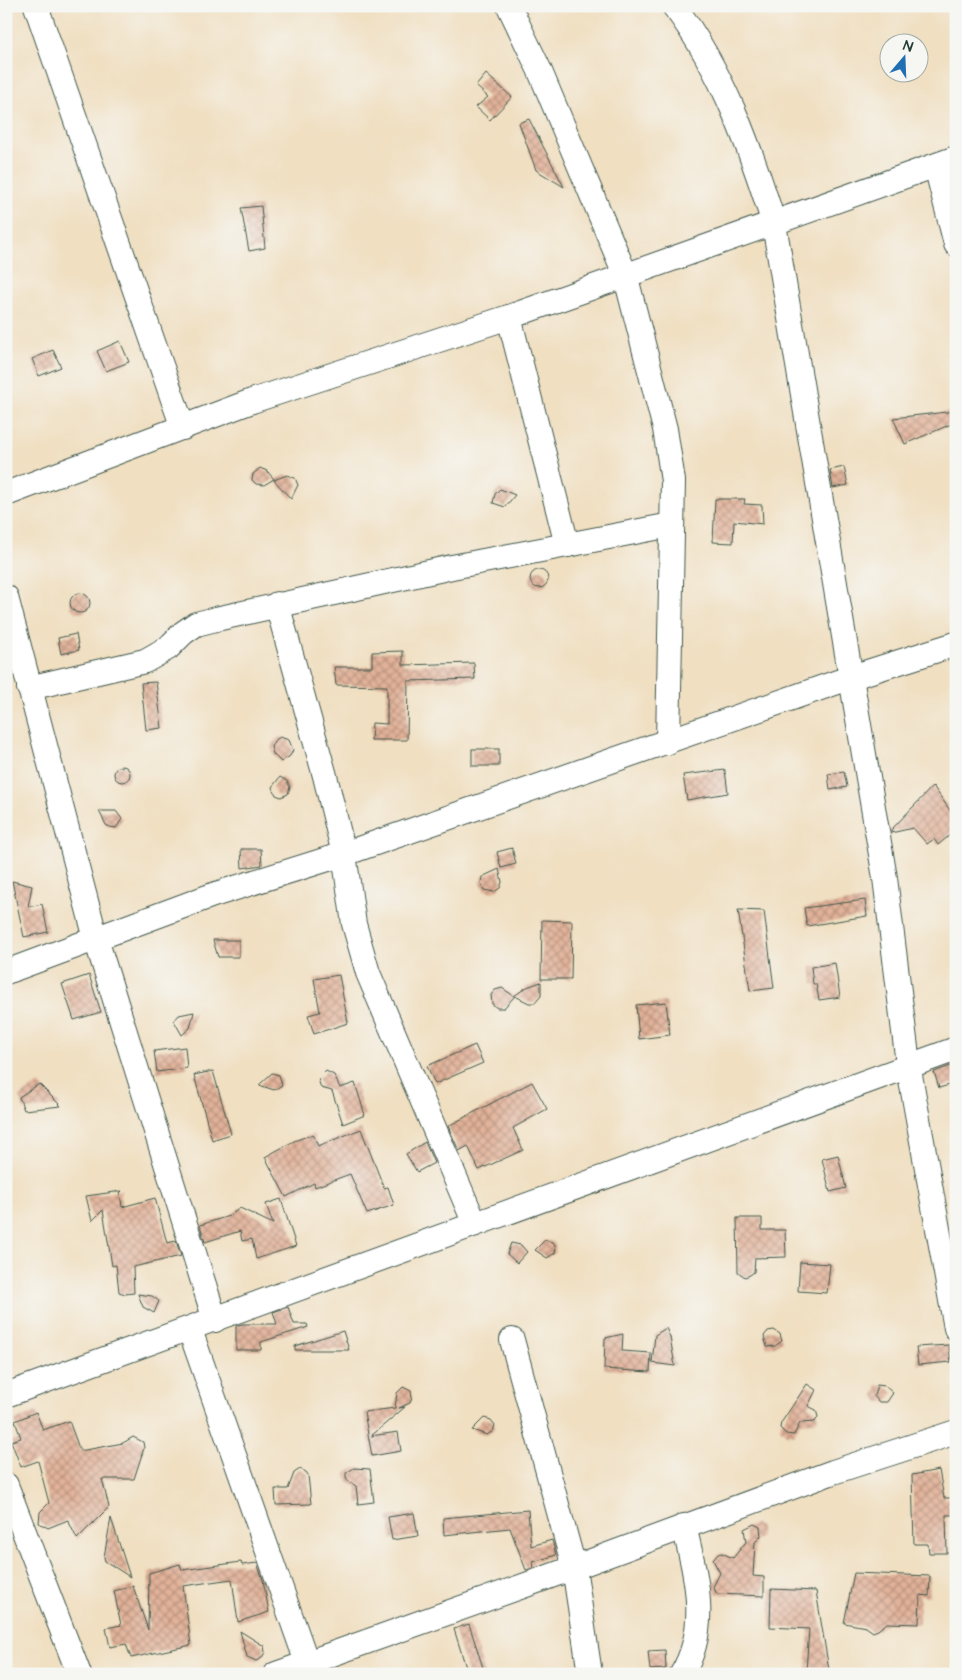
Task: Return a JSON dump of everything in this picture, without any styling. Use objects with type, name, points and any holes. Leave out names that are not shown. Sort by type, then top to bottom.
[{"type":"street","points":[[36,6],[183,428]]},
{"type":"street","points":[[508,6],[539,69],[625,274],[671,460],[673,481],[668,742]]},
{"type":"street","points":[[674,6],[686,22],[728,96],[753,157],[774,224],[885,878],[908,1064],[956,1328]]},
{"type":"street","points":[[6,494],[252,401],[509,317],[625,274],[774,224],[946,162],[956,244]]},
{"type":"street","points":[[509,317],[567,545]]},
{"type":"street","points":[[29,688],[145,661],[168,648],[183,633],[196,624],[277,604],[671,525]]},
{"type":"street","points":[[6,597],[96,939],[215,1320]]},
{"type":"street","points":[[277,604],[325,776],[344,854],[354,924],[368,973],[474,1224]]},
{"type":"street","points":[[6,972],[214,895],[344,854],[852,677],[956,644]]},
{"type":"street","points":[[6,1395],[190,1330],[908,1064],[956,1049]]},
{"type":"street","points":[[190,1330],[309,1668]]},
{"type":"street","points":[[512,1340],[574,1567],[590,1674]]},
{"type":"street","points":[[276,1674],[309,1668],[574,1567],[832,1472],[956,1432]]},
{"type":"street","points":[[6,1485],[79,1674]]},
{"type":"street","points":[[682,1674],[697,1640],[700,1612],[696,1576],[684,1526]]},
{"type":"building","points":[[486,74],[512,97],[490,120],[476,107],[488,97],[476,86]]},
{"type":"building","points":[[529,119],[564,187],[536,170],[519,123]]},
{"type":"building","points":[[261,206],[265,248],[249,251],[241,208]]},
{"type":"building","points":[[120,341],[129,362],[106,371],[97,351]]},
{"type":"building","points":[[53,350],[61,367],[39,376],[32,359]]},
{"type":"building","points":[[956,411],[956,422],[905,444],[893,418]]},
{"type":"building","points":[[844,467],[848,485],[833,488],[830,470]]},
{"type":"building","points":[[260,468],[267,471],[274,479],[264,485],[256,484],[252,480],[253,474]]},
{"type":"building","points":[[287,475],[295,478],[298,485],[291,499],[274,480]]},
{"type":"building","points":[[500,489],[515,495],[505,507],[493,503],[495,494]]},
{"type":"building","points":[[715,499],[745,499],[744,504],[762,505],[763,524],[734,521],[733,543],[713,542]]},
{"type":"building","points":[[535,570],[543,570],[548,575],[546,586],[535,588],[530,583],[530,575]]},
{"type":"building","points":[[80,593],[87,596],[90,603],[87,610],[80,613],[73,610],[70,603],[73,596]]},
{"type":"building","points":[[76,634],[79,650],[61,654],[58,638]]},
{"type":"building","points":[[403,651],[403,665],[474,663],[475,679],[408,681],[407,740],[371,740],[372,723],[387,724],[387,686],[336,685],[334,667],[372,667],[372,652]]},
{"type":"building","points":[[156,682],[162,728],[146,730],[141,683]]},
{"type":"building","points":[[280,737],[289,740],[293,750],[290,756],[281,762],[273,754],[271,747],[274,741]]},
{"type":"building","points":[[472,749],[499,749],[499,766],[472,766]]},
{"type":"building","points":[[119,766],[125,766],[130,771],[128,780],[119,782],[114,777],[114,771]]},
{"type":"building","points":[[725,770],[728,793],[687,800],[683,775]]},
{"type":"building","points":[[844,772],[847,787],[830,790],[828,774]]},
{"type":"building","points":[[280,777],[287,781],[290,787],[288,794],[281,797],[276,795],[272,787]]},
{"type":"building","points":[[933,786],[956,819],[956,830],[938,845],[934,839],[927,844],[913,828],[891,833],[891,830]]},
{"type":"building","points":[[99,811],[116,811],[122,819],[116,828],[110,827],[106,825]]},
{"type":"building","points":[[512,848],[516,864],[501,868],[497,852]]},
{"type":"building","points":[[241,849],[261,849],[262,865],[242,868]]},
{"type":"building","points":[[499,869],[502,882],[500,888],[494,892],[484,890],[481,883],[482,877]]},
{"type":"building","points":[[12,881],[32,886],[28,907],[42,904],[48,932],[24,937]]},
{"type":"building","points":[[865,900],[867,916],[807,926],[804,908]]},
{"type":"building","points":[[738,910],[764,911],[774,988],[750,991]]},
{"type":"building","points":[[542,920],[572,921],[571,979],[541,979]]},
{"type":"building","points":[[213,940],[239,940],[239,957],[218,957]]},
{"type":"building","points":[[835,963],[840,997],[819,1000],[816,984],[813,984],[811,967]]},
{"type":"building","points":[[89,975],[101,1012],[74,1020],[62,984]]},
{"type":"building","points":[[339,975],[348,1023],[314,1034],[308,1015],[320,1012],[314,979]]},
{"type":"building","points":[[541,982],[541,996],[535,1003],[529,1003],[515,996],[504,1008],[497,1008],[492,1004],[491,995],[495,990],[502,988],[514,996],[527,987]]},
{"type":"building","points":[[666,1002],[670,1035],[639,1039],[636,1005]]},
{"type":"building","points":[[194,1012],[190,1028],[182,1035],[174,1021],[179,1015]]},
{"type":"building","points":[[475,1045],[483,1063],[435,1084],[427,1066]]},
{"type":"building","points":[[185,1047],[187,1068],[157,1072],[154,1051]]},
{"type":"building","points":[[956,1064],[956,1083],[939,1088],[934,1072]]},
{"type":"building","points":[[213,1071],[231,1134],[212,1140],[194,1075]]},
{"type":"building","points":[[326,1071],[334,1075],[340,1088],[355,1083],[365,1115],[343,1124],[332,1091],[321,1088],[318,1079]]},
{"type":"building","points":[[272,1073],[279,1075],[282,1085],[274,1090],[259,1085]]},
{"type":"building","points":[[532,1082],[547,1109],[513,1128],[523,1150],[479,1170],[468,1146],[459,1151],[448,1126]]},
{"type":"building","points":[[39,1084],[61,1106],[24,1110],[19,1097]]},
{"type":"building","points":[[361,1129],[384,1188],[388,1187],[394,1205],[367,1214],[350,1174],[315,1187],[314,1183],[286,1197],[265,1157],[294,1141],[313,1134],[318,1146]]},
{"type":"building","points":[[425,1142],[434,1163],[417,1172],[406,1154]]},
{"type":"building","points":[[838,1155],[846,1188],[830,1192],[822,1159]]},
{"type":"building","points":[[122,1191],[120,1193],[122,1207],[155,1198],[167,1243],[176,1241],[181,1256],[133,1267],[134,1293],[125,1294],[119,1292],[116,1265],[112,1266],[103,1210],[92,1221],[86,1196]]},
{"type":"building","points":[[281,1199],[296,1246],[256,1259],[252,1239],[242,1241],[240,1231],[205,1242],[200,1225],[229,1216],[240,1208],[273,1224],[266,1204]]},
{"type":"building","points":[[737,1218],[762,1218],[762,1230],[785,1230],[786,1257],[755,1258],[754,1272],[745,1277],[738,1272]]},
{"type":"building","points":[[545,1240],[553,1242],[556,1247],[555,1253],[547,1258],[535,1250]]},
{"type":"building","points":[[511,1243],[521,1245],[527,1252],[517,1263],[507,1254]]},
{"type":"building","points":[[800,1262],[830,1264],[827,1293],[798,1291]]},
{"type":"building","points":[[138,1294],[152,1296],[159,1301],[154,1313],[143,1307]]},
{"type":"building","points":[[288,1307],[294,1324],[307,1324],[308,1327],[261,1342],[261,1350],[236,1350],[236,1326],[242,1324],[277,1324],[273,1312]]},
{"type":"building","points":[[666,1328],[670,1337],[675,1366],[652,1363],[655,1335]]},
{"type":"building","points":[[774,1330],[780,1334],[782,1341],[775,1346],[767,1347],[764,1336],[768,1331]]},
{"type":"building","points":[[343,1331],[349,1350],[295,1350],[295,1346]]},
{"type":"building","points":[[623,1334],[622,1351],[651,1353],[650,1372],[604,1369],[605,1338]]},
{"type":"building","points":[[949,1345],[951,1362],[918,1365],[916,1347]]},
{"type":"building","points":[[807,1384],[816,1390],[808,1406],[816,1410],[818,1417],[815,1422],[800,1423],[794,1435],[786,1434],[780,1428],[781,1423]]},
{"type":"building","points":[[877,1385],[885,1386],[893,1393],[887,1402],[879,1402],[874,1396]]},
{"type":"building","points":[[403,1387],[411,1391],[412,1398],[410,1403],[399,1408],[405,1407],[371,1436],[398,1432],[401,1451],[372,1456],[364,1412],[395,1408],[397,1393]]},
{"type":"building","points":[[36,1412],[43,1430],[69,1421],[80,1451],[123,1443],[133,1437],[143,1442],[144,1448],[134,1479],[102,1479],[109,1507],[77,1539],[68,1520],[48,1528],[39,1523],[40,1512],[49,1503],[38,1461],[21,1467],[11,1441],[21,1438],[15,1421]]},
{"type":"building","points":[[484,1418],[491,1420],[495,1425],[493,1431],[487,1435],[472,1430]]},
{"type":"building","points":[[354,1468],[370,1469],[374,1502],[358,1504],[356,1486],[348,1481],[346,1477],[346,1473]]},
{"type":"building","points":[[300,1469],[308,1475],[311,1504],[276,1505],[275,1489],[288,1489],[294,1473]]},
{"type":"building","points":[[939,1470],[944,1498],[956,1498],[956,1515],[946,1515],[947,1553],[929,1553],[928,1544],[914,1544],[912,1475]]},
{"type":"building","points":[[528,1510],[531,1546],[552,1540],[556,1555],[533,1562],[534,1568],[526,1570],[510,1528],[444,1535],[443,1518]]},
{"type":"building","points":[[414,1513],[418,1536],[392,1540],[388,1517]]},
{"type":"building","points":[[111,1518],[130,1577],[105,1561],[104,1557]]},
{"type":"building","points":[[754,1524],[760,1527],[761,1536],[755,1542],[753,1576],[764,1577],[764,1596],[717,1594],[713,1587],[720,1573],[713,1560],[718,1554],[722,1553],[733,1558],[746,1542],[744,1529]]},
{"type":"building","points":[[241,1562],[242,1565],[257,1563],[263,1580],[269,1612],[238,1622],[232,1579],[183,1586],[191,1645],[131,1658],[126,1644],[110,1647],[106,1628],[121,1625],[114,1591],[133,1586],[148,1630],[149,1573],[180,1564],[182,1570]]},
{"type":"building","points":[[854,1573],[930,1576],[929,1596],[920,1595],[919,1624],[887,1623],[873,1632],[866,1627],[844,1623]]},
{"type":"building","points":[[771,1589],[816,1591],[829,1670],[806,1671],[809,1629],[770,1627]]},
{"type":"building","points":[[469,1624],[485,1674],[468,1674],[454,1629]]},
{"type":"building","points":[[240,1631],[264,1646],[265,1652],[262,1658],[256,1661],[247,1657]]},
{"type":"building","points":[[665,1650],[666,1669],[650,1670],[648,1651]]}]
